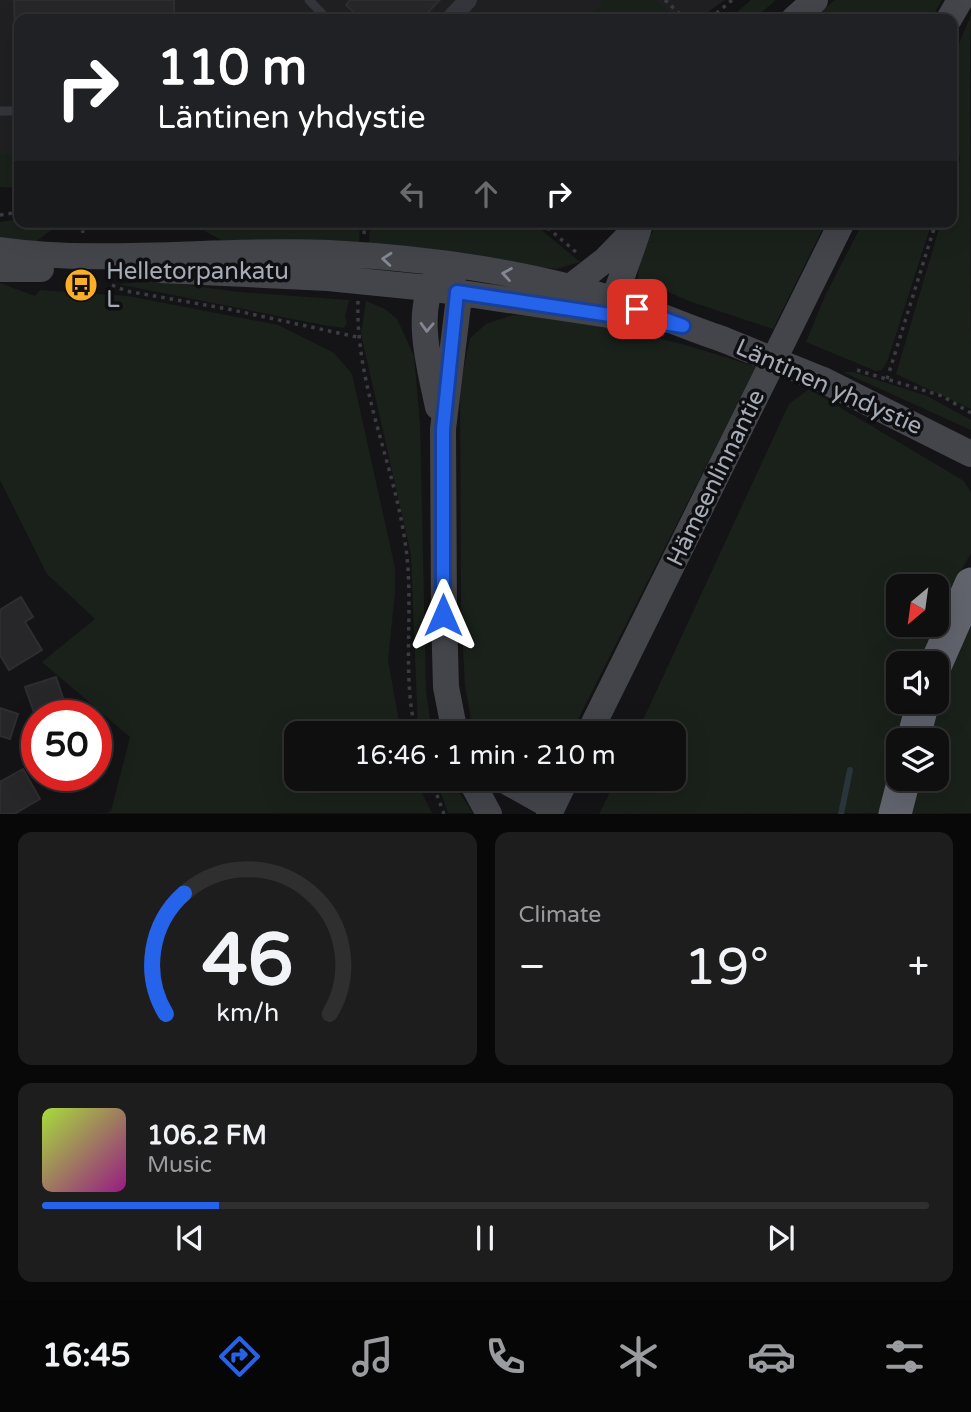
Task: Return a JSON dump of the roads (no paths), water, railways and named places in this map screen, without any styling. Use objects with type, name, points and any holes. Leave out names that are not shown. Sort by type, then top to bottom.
[{"type":"highway","points":[[942,651],[971,584]]},
{"type":"highway","points":[[895,814],[901,791]]},
{"type":"main road","points":[[800,14],[815,0]]},
{"type":"main road","points":[[569,288],[598,267],[637,228]]},
{"type":"main road","points":[[614,299],[640,228]]},
{"type":"main road","name":"Hämeenlinnantie","points":[[595,721],[839,228]]},
{"type":"main road","name":"Läntinen yhdystie","points":[[0,250],[66,254],[330,253],[444,264],[569,288],[614,299],[823,380],[971,454]]},
{"type":"main road","points":[[443,429],[426,342],[428,288],[444,264]]},
{"type":"main road","points":[[444,264],[457,292],[443,429],[443,615],[446,687],[453,721]]},
{"type":"main road","name":"Läntinen yhdystie","points":[[0,270],[228,272],[428,288],[683,326]]},
{"type":"main road","points":[[477,791],[489,814]]},
{"type":"main road","points":[[521,791],[550,810],[560,791]]},
{"type":"street","points":[[455,14],[468,0]]},
{"type":"lane","points":[[309,0],[322,14]]},
{"type":"waterway","points":[[841,814],[850,770]]},
{"type":"place","name":"Helletorpankatu L","points":[[81,285]]}]
